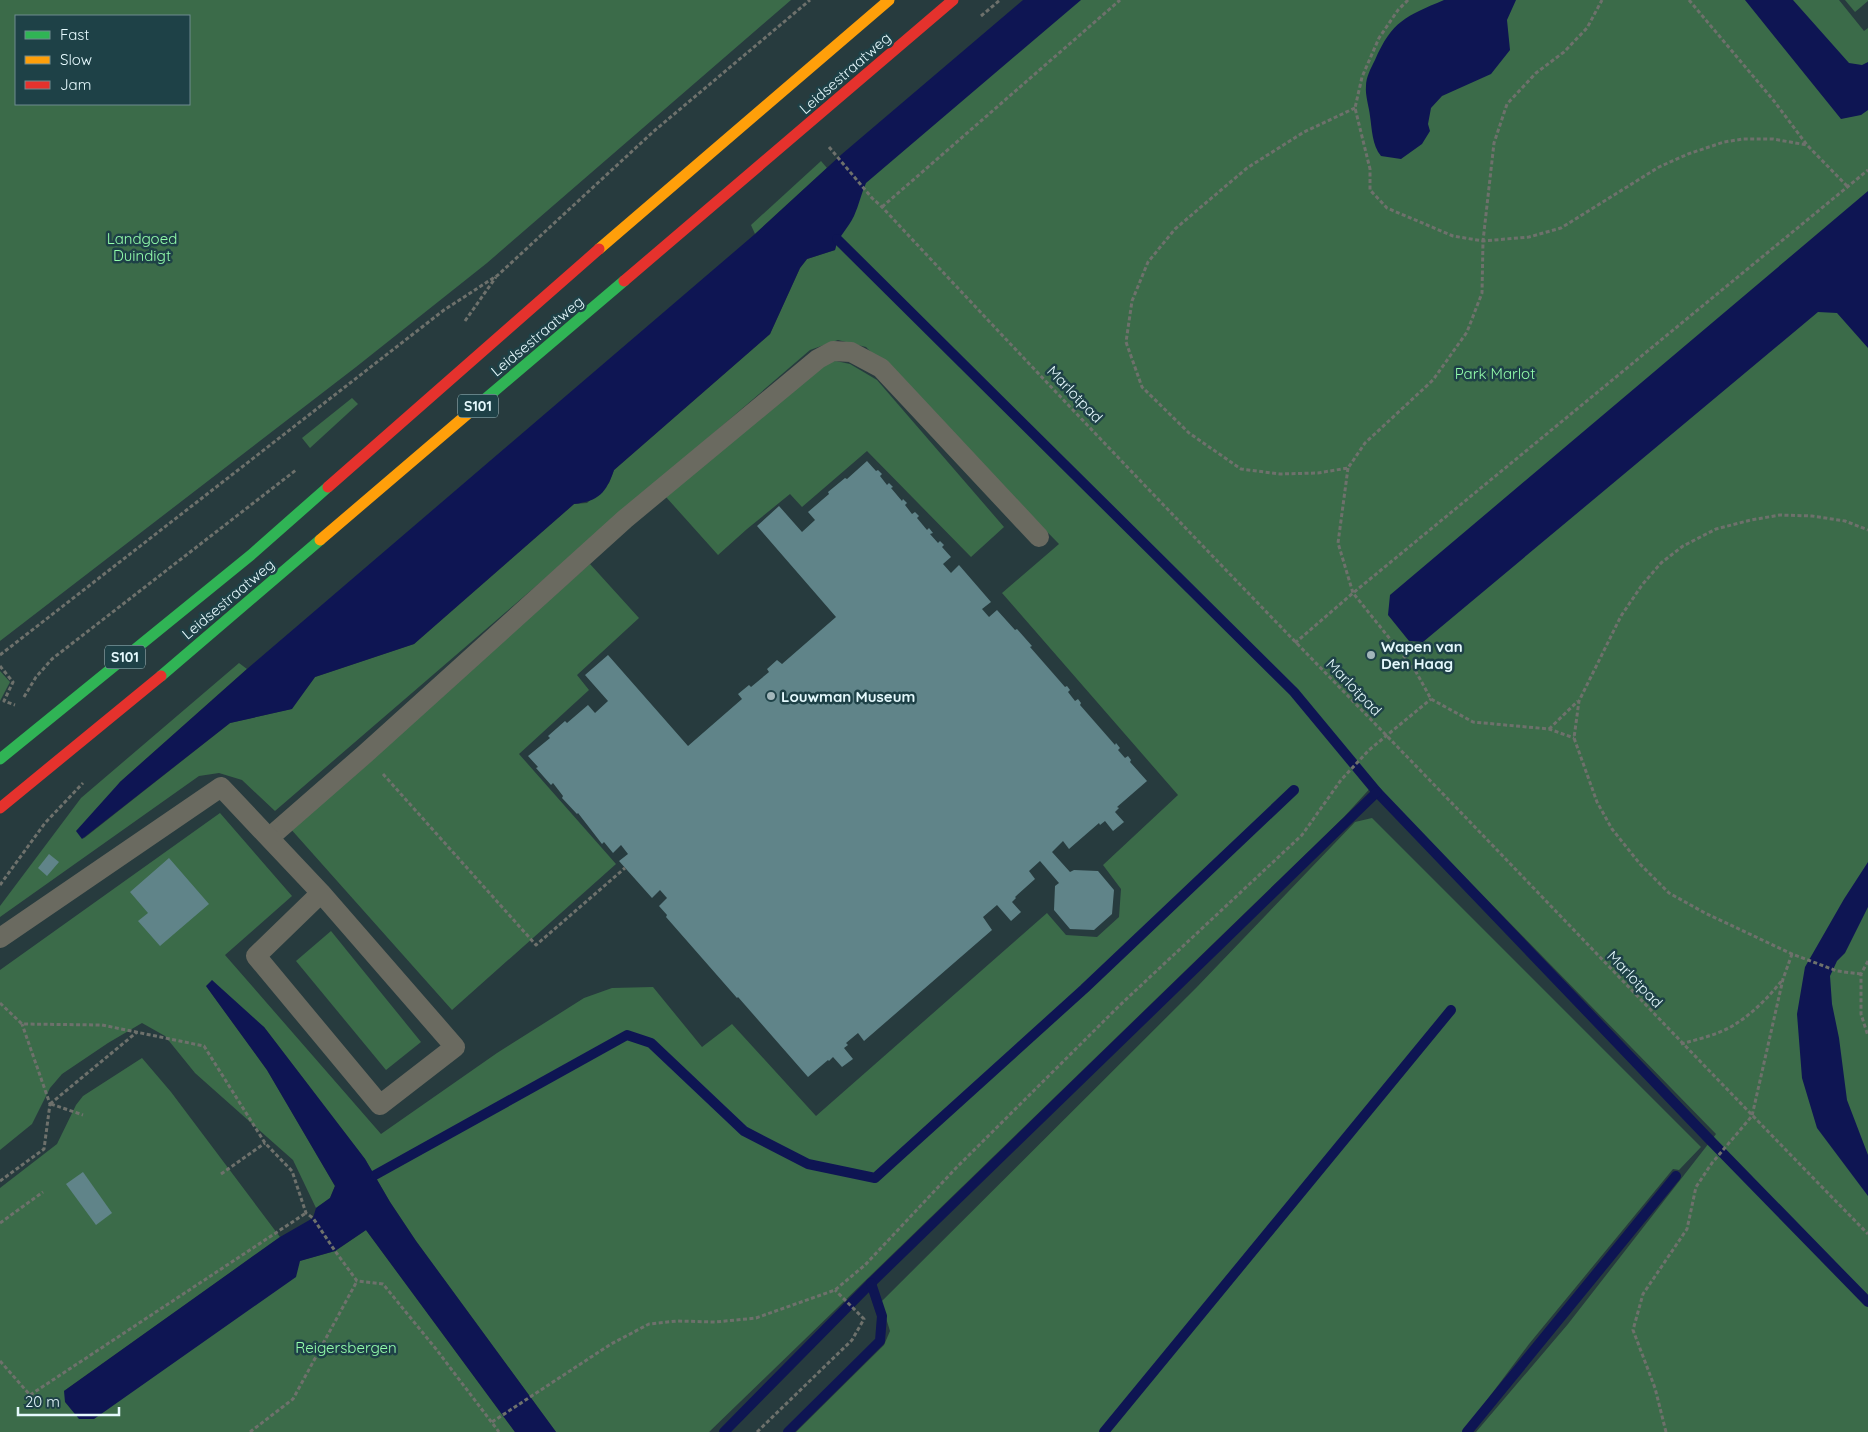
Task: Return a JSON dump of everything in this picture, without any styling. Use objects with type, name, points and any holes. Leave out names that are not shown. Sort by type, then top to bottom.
[{"type":"main road","name":"Leidsestraatweg","points":[[0,759],[251,555],[520,317],[890,0]]},
{"type":"main road","name":"Leidsestraatweg","points":[[0,808],[156,680],[953,0]]},
{"type":"lane","points":[[270,837],[365,754],[625,519],[818,359],[833,351],[851,352],[881,368],[1038,537]]},
{"type":"lane","points":[[0,938],[221,787],[321,893],[455,1047],[380,1105],[256,956],[321,893]]},
{"type":"path","points":[[0,655],[444,310],[498,275],[654,131],[810,0]]},
{"type":"path","points":[[882,207],[1120,0]]},
{"type":"path","points":[[1408,0],[1398,10],[1379,38],[1362,77],[1355,108],[1370,169],[1370,190],[1387,208],[1453,236],[1483,241],[1528,238],[1561,228],[1659,167],[1688,154],[1724,142],[1743,139],[1773,139],[1807,145]]},
{"type":"path","points":[[1574,738],[1549,729],[1473,722],[1430,699],[1415,670],[1353,593],[1338,543],[1348,468],[1365,443],[1433,380],[1466,332],[1482,293],[1483,241],[1494,143],[1507,104],[1536,73],[1564,52],[1587,28],[1602,0]]},
{"type":"path","points":[[1689,0],[1774,101],[1807,145],[1848,187]]},
{"type":"path","points":[[1348,468],[1280,474],[1242,469],[1190,433],[1142,387],[1126,342],[1132,301],[1148,262],[1175,229],[1247,168],[1304,132],[1355,108]]},
{"type":"path","name":"Marlotpad","points":[[831,150],[872,198],[1295,643],[1681,1044],[1868,1234]]},
{"type":"path","points":[[1295,643],[1353,593],[1868,170]]},
{"type":"path","points":[[464,323],[498,275]]},
{"type":"path","points":[[22,699],[36,677],[52,659],[301,466]]},
{"type":"path","points":[[1861,974],[1837,971],[1792,954],[1705,913],[1669,893],[1640,864],[1612,829],[1597,802],[1574,738],[1579,701],[1621,616],[1642,585],[1661,563],[1683,546],[1716,529],[1750,520],[1780,515],[1812,516],[1837,520],[1868,530]]},
{"type":"path","points":[[0,666],[13,682],[4,701],[18,706]]},
{"type":"path","points":[[492,1422],[611,1344],[648,1324],[677,1321],[715,1322],[756,1318],[834,1290],[865,1265],[957,1167],[1120,1005],[1302,835],[1341,780],[1368,750],[1430,699]]},
{"type":"path","points":[[1549,729],[1579,701]]},
{"type":"path","points":[[365,754],[536,945],[625,868]]},
{"type":"path","points":[[1666,1432],[1647,1362],[1634,1330],[1643,1294],[1687,1229],[1696,1187],[1712,1162],[1752,1116],[1783,979],[1792,954]]},
{"type":"path","points":[[1868,961],[1861,974],[1861,1014],[1868,1036]]},
{"type":"path","points":[[1681,1044],[1734,1025],[1768,997],[1783,979]]},
{"type":"path","points":[[0,1002],[22,1024],[50,1104],[44,1149],[0,1181]]},
{"type":"path","points":[[22,1024],[102,1025],[204,1046],[264,1143],[292,1172],[306,1212],[313,1218],[357,1281],[383,1284],[499,1432]]},
{"type":"path","points":[[50,1104],[137,1032]]},
{"type":"path","points":[[50,1104],[83,1115]]},
{"type":"path","points":[[220,1174],[264,1143]]},
{"type":"path","points":[[0,1223],[43,1192]]},
{"type":"path","points":[[0,1361],[30,1395],[306,1212]]},
{"type":"path","points":[[250,1432],[293,1399],[357,1281]]},
{"type":"path","points":[[757,1432],[852,1340],[864,1319],[834,1290]]},
{"type":"green space","name":"Landgoed Duindigt","points":[[0,0],[791,0],[487,263],[356,367],[0,641]]},
{"type":"green space","name":"Park Marlot","points":[[1051,0],[1839,0],[1864,31],[1868,28],[1868,1432],[1476,1432],[1568,1324],[1716,1134],[1374,784],[1344,817],[709,1432],[556,1432],[416,1241],[365,1159],[264,1027],[206,986],[267,1070],[335,1186],[330,1198],[316,1208],[293,1160],[195,1073],[165,1036],[142,1023],[62,1074],[50,1088],[32,1124],[0,1150],[0,970],[220,813],[292,896],[225,955],[381,1134],[497,1053],[584,998],[612,988],[653,987],[702,1047],[732,1024],[816,1116],[1047,913],[1066,935],[1097,937],[1119,917],[1121,889],[1103,865],[1178,795],[1002,593],[1059,544],[866,347],[838,340],[810,350],[275,811],[242,780],[219,773],[199,776],[0,917],[0,906],[81,798],[239,663],[247,669],[120,782],[83,839],[230,723],[291,709],[315,677],[414,644],[574,504],[587,503],[609,483],[614,470],[770,334],[800,268],[807,259],[835,250],[837,239],[812,205]]},
{"type":"green space","points":[[1845,0],[1868,0],[1868,1],[1855,12]]},
{"type":"green space","points":[[821,161],[827,168],[755,234],[751,225]]},
{"type":"green space","points":[[836,361],[850,364],[877,380],[1004,527],[971,557],[867,451],[802,507],[790,494],[718,555],[666,497],[822,363]]},
{"type":"green space","points":[[352,398],[358,404],[310,448],[302,438]]},
{"type":"green space","points":[[590,564],[639,618],[577,675],[589,690],[519,754],[616,864],[452,1010],[289,827]]},
{"type":"green space","points":[[0,671],[10,682],[0,701]]},
{"type":"green space","points":[[1372,818],[1701,1147],[1679,1170],[1673,1169],[1529,1344],[1463,1432],[796,1432],[884,1345],[890,1331],[881,1302],[1196,988],[1355,822]]},
{"type":"green space","points":[[331,931],[421,1042],[386,1070],[296,961]]},
{"type":"green space","name":"Reigersbergen","points":[[142,1058],[171,1092],[280,1237],[64,1391],[299,1261],[335,1251],[366,1230],[515,1432],[0,1432],[0,1188],[57,1144],[76,1105],[83,1096]]},
{"type":"shaded area","points":[[1023,0],[1081,0],[866,183],[854,216],[838,241],[835,250],[807,259],[800,268],[770,334],[614,470],[608,485],[596,498],[574,504],[414,644],[315,677],[292,709],[230,723],[82,839],[76,831],[120,782],[247,669],[755,234],[842,154]]},
{"type":"shaded area","points":[[1444,0],[1516,0],[1507,20],[1510,50],[1491,74],[1442,96],[1431,108],[1428,124],[1430,131],[1422,144],[1401,159],[1381,156],[1374,142],[1367,97],[1366,83],[1369,73],[1381,47],[1394,28],[1410,16]]},
{"type":"shaded area","points":[[1745,0],[1793,0],[1849,63],[1862,65],[1868,62],[1868,110],[1861,115],[1841,119]]},
{"type":"shaded area","points":[[1868,191],[1868,348],[1837,313],[1818,312],[1423,642],[1409,641],[1388,615],[1390,595]]},
{"type":"shaded area","points":[[1868,862],[1868,907],[1845,953],[1837,961],[1830,976],[1832,1004],[1839,1038],[1847,1100],[1868,1155],[1868,1196],[1817,1128],[1802,1078],[1797,1014],[1805,967],[1844,899]]},
{"type":"shaded area","points":[[212,980],[264,1027],[365,1159],[416,1241],[556,1432],[515,1432],[366,1230],[335,1251],[300,1261],[296,1277],[94,1419],[79,1419],[65,1402],[64,1391],[280,1237],[313,1218],[316,1208],[330,1198],[335,1186],[267,1070],[206,986]]},
{"type":"building","points":[[867,461],[876,471],[878,470],[882,474],[880,476],[887,485],[889,483],[893,487],[891,488],[902,501],[903,499],[907,503],[905,505],[912,514],[915,512],[919,516],[917,518],[927,530],[929,528],[933,533],[930,534],[938,543],[940,541],[944,545],[942,547],[951,557],[943,564],[951,573],[959,565],[991,602],[982,609],[989,617],[997,610],[1015,630],[1017,629],[1065,687],[1067,686],[1070,690],[1068,692],[1075,701],[1078,699],[1081,703],[1080,705],[1115,745],[1116,743],[1120,748],[1118,750],[1125,758],[1128,756],[1131,760],[1130,762],[1147,781],[1117,807],[1119,808],[1115,812],[1124,822],[1113,831],[1105,821],[1100,825],[1099,823],[1069,849],[1063,841],[1052,852],[1070,872],[1074,870],[1098,871],[1114,890],[1112,914],[1094,930],[1070,929],[1054,910],[1055,886],[1059,883],[1040,861],[1029,871],[1035,879],[1012,902],[1021,912],[1011,921],[997,905],[983,917],[992,930],[864,1041],[858,1033],[846,1043],[848,1045],[844,1048],[853,1059],[842,1067],[833,1057],[808,1077],[666,917],[667,915],[659,906],[667,898],[660,890],[652,898],[619,861],[628,854],[621,845],[613,853],[604,842],[602,844],[578,813],[562,798],[563,796],[553,783],[551,785],[528,756],[550,738],[548,736],[565,721],[567,723],[588,705],[595,713],[608,701],[585,675],[608,655],[688,746],[742,699],[738,694],[749,685],[751,687],[769,672],[767,669],[777,660],[782,664],[836,617],[757,526],[779,506],[802,532],[815,520],[808,512],[829,494],[828,492],[845,478],[847,479]]},
{"type":"building","points":[[49,854],[59,862],[47,876],[38,868]]},
{"type":"building","points":[[169,858],[209,904],[160,946],[138,921],[148,913],[130,892]]},
{"type":"building","points":[[83,1172],[112,1213],[96,1225],[66,1184]]},
{"type":"waterway","points":[[837,239],[1294,692],[1377,792],[1708,1138],[1868,1302]]},
{"type":"waterway","points":[[375,1175],[627,1035],[651,1043],[744,1131],[808,1164],[875,1178],[1084,989],[1294,790]]},
{"type":"waterway","points":[[724,1432],[871,1283],[1377,792]]},
{"type":"waterway","points":[[1104,1432],[1451,1010]]},
{"type":"waterway","points":[[1467,1432],[1676,1176]]},
{"type":"waterway","points":[[788,1432],[880,1341],[882,1316],[871,1283]]},
{"type":"traffic: fast","points":[[471,411],[624,281]]},
{"type":"traffic: fast","points":[[0,759],[251,555],[328,487]]},
{"type":"traffic: fast","points":[[161,676],[320,540]]},
{"type":"traffic: slow","points":[[599,249],[889,0]]},
{"type":"traffic: slow","points":[[320,540],[471,411]]},
{"type":"traffic: jam","points":[[624,281],[953,0]]},
{"type":"traffic: jam","points":[[328,487],[599,249]]},
{"type":"traffic: jam","points":[[0,808],[161,676]]},
{"type":"place","name":"Wapen van Den Haag","points":[[1371,655]]},
{"type":"place","name":"Louwman Museum","points":[[771,696]]}]
